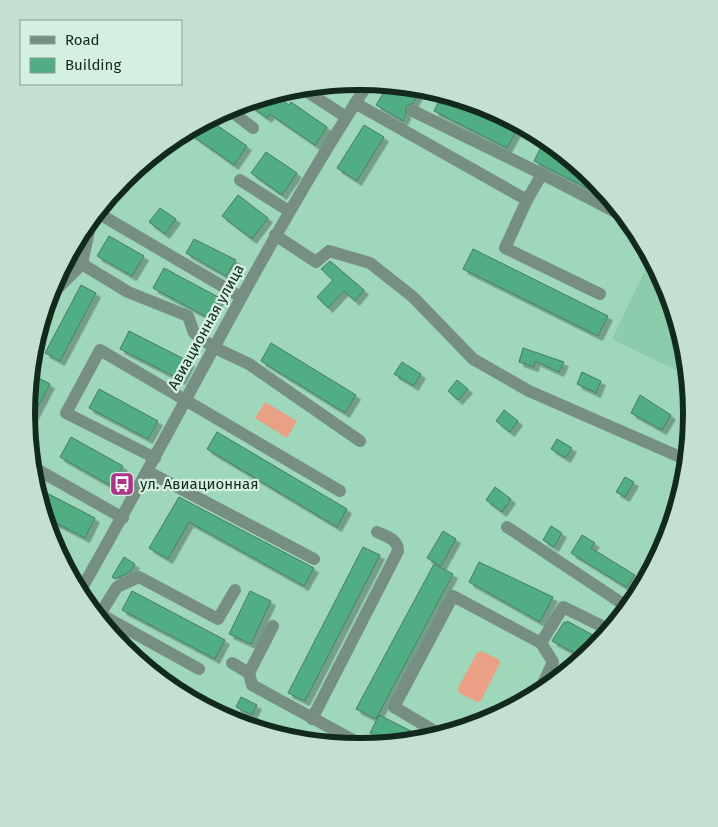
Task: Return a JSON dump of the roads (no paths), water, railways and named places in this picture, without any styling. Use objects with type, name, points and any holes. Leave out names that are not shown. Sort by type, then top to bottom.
[{"type":"street","name":"Авиационная улица","points":[[84,584],[123,518],[213,347],[275,235],[364,90]]},
{"type":"street","points":[[315,92],[346,117]]},
{"type":"street","points":[[355,103],[527,200]]},
{"type":"street","points":[[413,111],[611,210]]},
{"type":"street","points":[[235,114],[253,128]]},
{"type":"street","points":[[542,174],[527,200],[505,248],[600,294]]},
{"type":"street","points":[[240,180],[289,211]]},
{"type":"street","points":[[102,216],[241,297]]},
{"type":"street","points":[[275,235],[316,262],[329,251],[370,263],[414,296],[473,359],[529,392],[680,457]]},
{"type":"street","points":[[63,283],[82,264],[88,236]]},
{"type":"street","points":[[68,270],[82,264]]},
{"type":"street","points":[[82,264],[128,292],[188,316],[194,333],[213,347],[249,364],[360,442]]},
{"type":"street","points":[[154,458],[66,413],[100,350],[186,398],[340,491]]},
{"type":"street","points":[[40,471],[123,518]]},
{"type":"street","points":[[147,471],[314,559]]},
{"type":"street","points":[[507,527],[622,603]]},
{"type":"street","points":[[312,719],[398,551],[398,545],[394,540],[377,532]]},
{"type":"street","points":[[99,607],[117,587],[139,577],[218,618],[234,590]]},
{"type":"street","points":[[431,729],[394,707],[453,596],[541,642],[553,662],[545,679]]},
{"type":"street","points":[[541,642],[563,606],[603,627]]},
{"type":"street","points":[[108,618],[199,669]]},
{"type":"street","points":[[273,626],[249,673],[252,685],[348,737]]},
{"type":"street","points":[[232,663],[249,673]]},
{"type":"place","name":"ул. Авиационная","points":[[122,484]]}]
